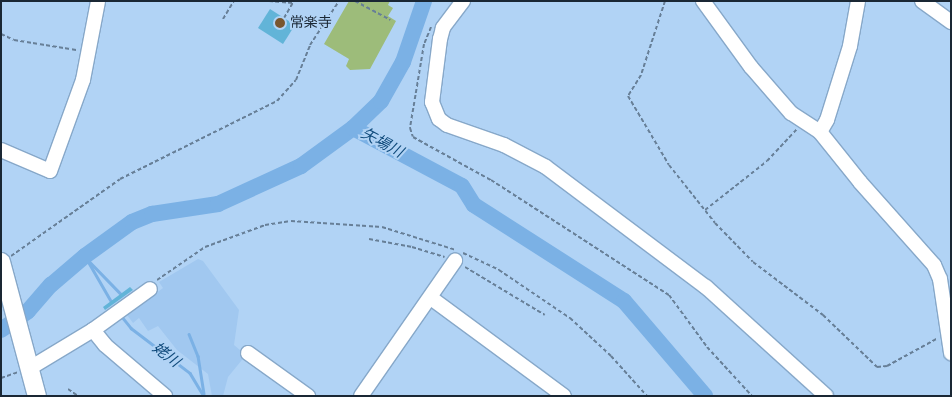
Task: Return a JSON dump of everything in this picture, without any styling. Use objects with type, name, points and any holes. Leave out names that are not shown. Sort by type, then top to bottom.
[{"type":"main road","points":[[2,266],[27,367],[37,396]]},
{"type":"street","points":[[1,150],[50,171],[83,80],[98,1]]},
{"type":"street","points":[[463,1],[443,28],[440,39],[432,102],[439,119],[447,126],[504,144],[546,167],[706,287],[826,396]]},
{"type":"street","points":[[703,1],[751,67],[791,113],[820,132],[944,270],[947,334],[951,353]]},
{"type":"street","points":[[820,132],[827,120],[850,46],[858,1]]},
{"type":"street","points":[[929,4],[951,22]]},
{"type":"street","points":[[361,396],[455,261]]},
{"type":"street","points":[[27,367],[93,330],[150,289]]},
{"type":"street","points":[[431,298],[564,396]]},
{"type":"street","points":[[93,330],[105,344],[165,396]]},
{"type":"street","points":[[248,353],[308,396]]},
{"type":"path","points":[[223,19],[234,1]]},
{"type":"path","points":[[269,1],[294,2],[284,18]]},
{"type":"path","points":[[18,251],[120,179],[277,101],[296,80],[310,45],[339,1]]},
{"type":"path","points":[[355,1],[390,20]]},
{"type":"path","points":[[665,1],[641,75],[628,96],[669,165],[705,210],[753,262],[822,315],[877,366],[887,366],[947,334]]},
{"type":"path","points":[[433,23],[424,44],[410,128],[413,138],[490,180],[669,295],[708,347],[752,396]]},
{"type":"path","points":[[1,34],[14,40],[89,52]]},
{"type":"path","points":[[705,210],[767,161],[803,121]]},
{"type":"path","points":[[150,289],[158,279],[205,247],[265,225],[291,221],[382,226],[445,245],[499,270],[531,290],[591,336],[647,396]]},
{"type":"path","points":[[1,378],[27,367]]},
{"type":"path","points":[[68,389],[78,396]]},
{"type":"shaded area","points":[[198,259],[203,261],[239,310],[234,345],[246,355],[228,377],[223,396],[212,396],[208,374],[177,350],[158,326],[148,331],[139,318],[133,323],[127,315],[163,288],[159,282]]},
{"type":"green space","points":[[349,1],[390,1],[388,5],[393,8],[388,16],[396,21],[370,69],[350,70],[346,66],[349,59],[324,44]]},
{"type":"building","points":[[270,9],[295,25],[283,44],[258,28]]},
{"type":"building","points":[[130,287],[133,290],[105,310],[103,307]]},
{"type":"waterway","name":"矢場川","points":[[1,330],[28,311],[51,285],[85,256],[132,222],[152,214],[218,204],[301,166],[353,128],[381,101],[403,62],[424,1]]},
{"type":"waterway","name":"矢場川","points":[[353,128],[462,186],[474,205],[624,301],[705,396]]},
{"type":"waterway","name":"姥川","points":[[85,256],[111,301]]},
{"type":"waterway","points":[[89,261],[120,293]]},
{"type":"waterway","name":"姥川","points":[[123,318],[131,328],[190,373],[204,396]]},
{"type":"waterway","points":[[189,334],[198,356],[204,394]]},
{"type":"place","name":"常楽寺","points":[[280,23]]}]
